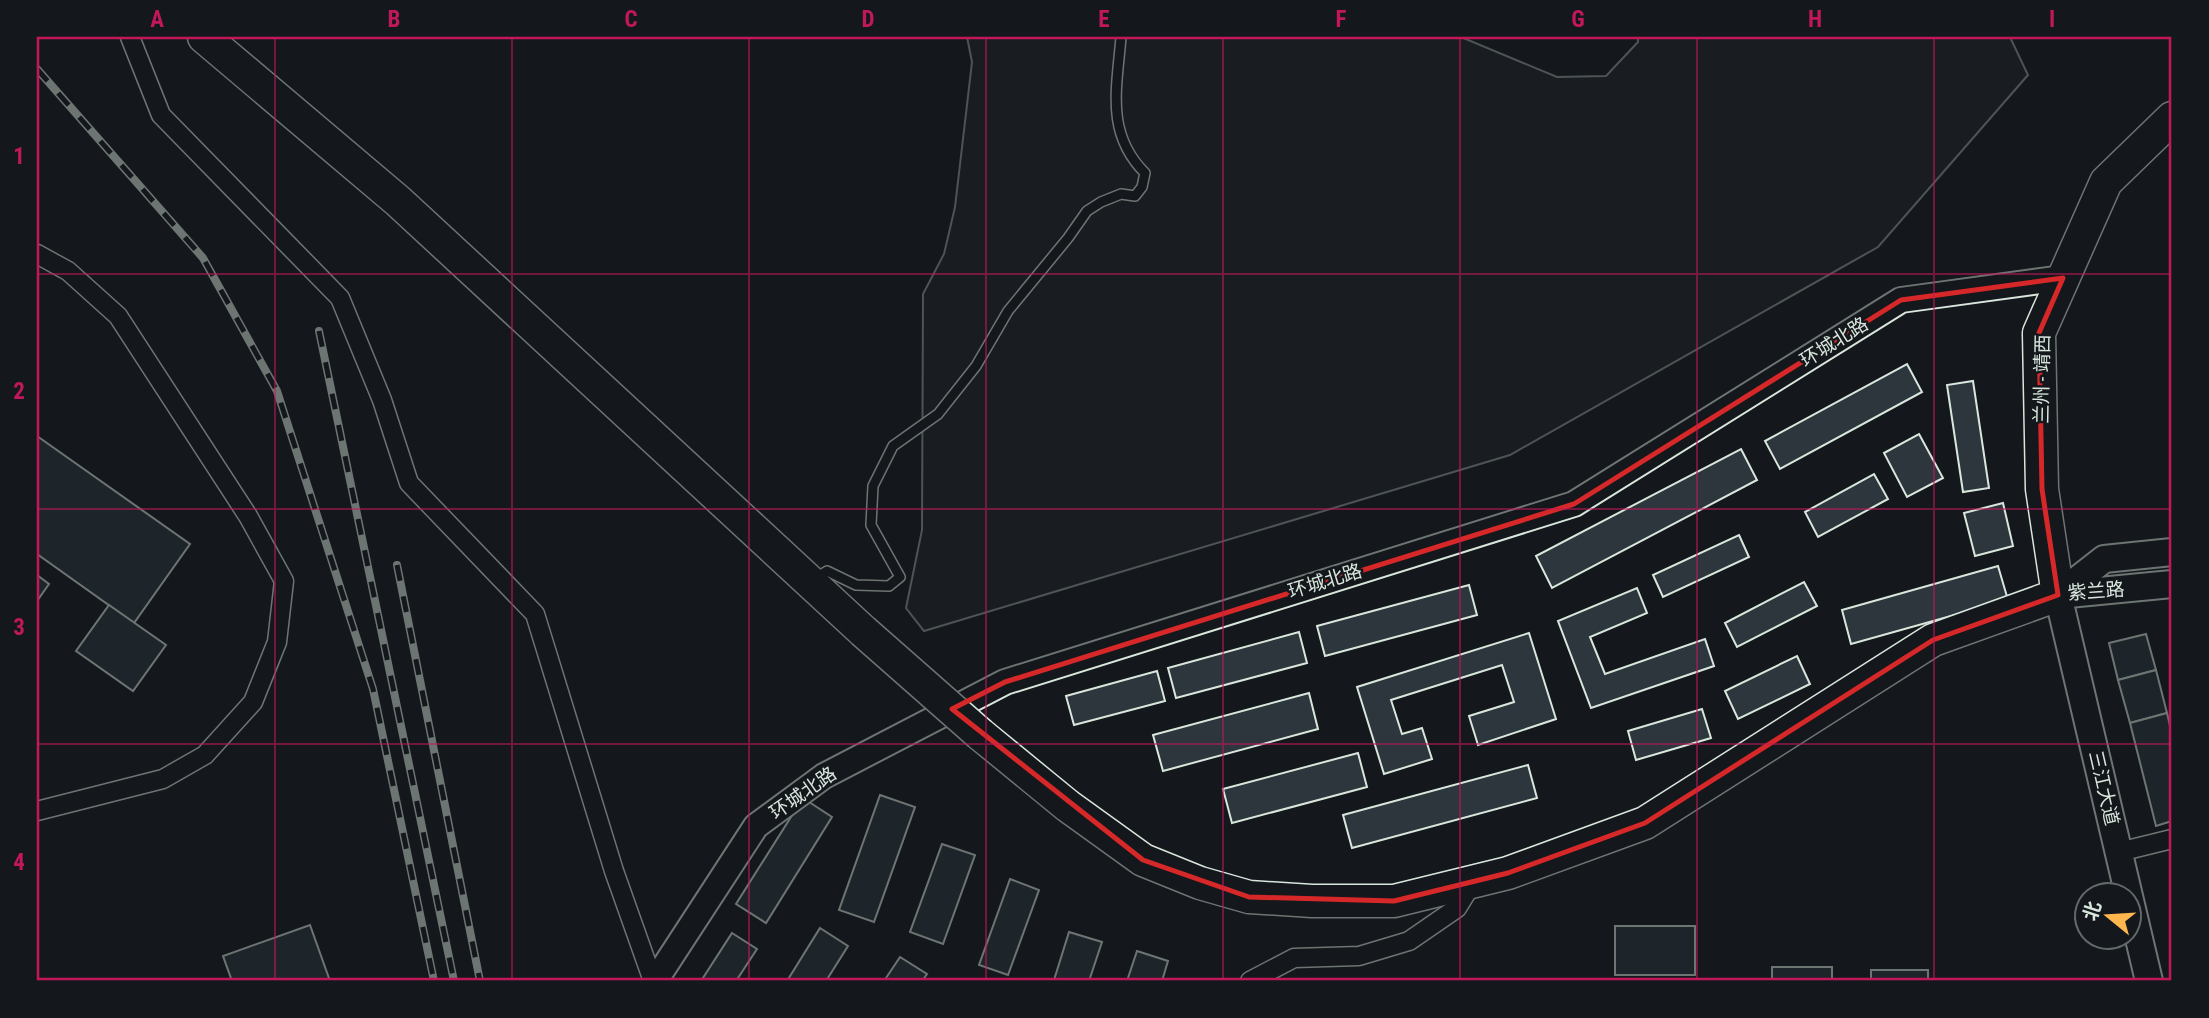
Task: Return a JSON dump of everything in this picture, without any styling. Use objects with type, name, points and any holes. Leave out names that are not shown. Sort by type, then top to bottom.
[{"type":"highway","points":[[204,37],[398,201],[863,631],[980,734],[1068,806],[1143,860],[1212,886],[1249,897],[1312,901],[1394,901],[1508,873],[1645,823],[1933,640],[2058,595]]},
{"type":"highway","name":"兰州 - 靖西","points":[[2058,595],[2042,489],[2039,333],[2106,182],[2172,118]]},
{"type":"main road","name":"紫兰路","points":[[2058,595],[2104,559],[2172,552]]},
{"type":"main road","name":"紫兰路","points":[[2058,595],[2172,584]]},
{"type":"main road","name":"三江大道","points":[[2058,595],[2150,981]]},
{"type":"street","points":[[130,37],[161,115],[340,298],[382,400],[409,483],[535,614],[614,871],[654,981]]},
{"type":"street","points":[[37,254],[68,271],[118,316],[248,516],[284,581],[277,642],[253,702],[205,755],[163,779],[37,811]]},
{"type":"street","name":"环城北路","points":[[654,981],[756,826],[824,776],[1005,682],[1574,504],[1901,300],[2063,278]]},
{"type":"street","points":[[2119,852],[2172,839]]},
{"type":"street","points":[[1250,981],[1294,958],[1359,956],[1409,941],[1457,908],[1474,881]]},
{"type":"lane","points":[[810,582],[827,571],[856,585],[889,586],[900,577],[871,525],[873,486],[893,446],[938,414],[976,366],[1008,311],[1087,211],[1121,194],[1135,196],[1142,187],[1145,173],[1131,159],[1116,123],[1121,37]]},
{"type":"highlighted area","points":[[2063,278],[2039,333],[2042,489],[2058,595],[1933,640],[1645,823],[1508,873],[1394,901],[1249,897],[1143,860],[952,709],[1005,682],[1574,504],[1901,300]]},
{"type":"shaded area","points":[[967,37],[1461,37],[1557,77],[1606,76],[1638,42],[1638,37],[2010,37],[2028,75],[1878,247],[1510,455],[924,631],[906,608],[922,530],[923,294],[944,254],[955,207],[972,62]]},
{"type":"building","points":[[1907,364],[1922,392],[1780,469],[1765,441]]},
{"type":"building","points":[[1973,381],[1989,488],[1963,492],[1947,385]]},
{"type":"building","points":[[1919,434],[1943,478],[1907,497],[1884,453]]},
{"type":"building","points":[[37,436],[190,544],[134,623],[37,554]]},
{"type":"building","points":[[1741,449],[1757,480],[1552,588],[1536,556]]},
{"type":"building","points":[[1874,474],[1888,499],[1818,537],[1805,512]]},
{"type":"building","points":[[2003,503],[2013,546],[1975,556],[1964,513]]},
{"type":"building","points":[[1739,535],[1749,557],[1663,597],[1653,575]]},
{"type":"building","points":[[1998,566],[2008,600],[1851,644],[1842,610]]},
{"type":"building","points":[[37,575],[49,584],[37,601]]},
{"type":"building","points":[[1804,582],[1817,606],[1737,647],[1725,623]]},
{"type":"building","points":[[1469,585],[1477,615],[1325,656],[1317,626]]},
{"type":"building","points":[[1637,588],[1647,613],[1590,637],[1605,674],[1705,639],[1714,666],[1591,708],[1558,621]]},
{"type":"building","points":[[109,605],[166,645],[133,691],[76,651]]},
{"type":"building","points":[[1299,632],[1307,663],[1176,698],[1168,668]]},
{"type":"building","points":[[1529,633],[1556,719],[1478,745],[1469,716],[1514,702],[1502,665],[1391,700],[1402,734],[1422,728],[1432,759],[1384,774],[1357,687]]},
{"type":"building","points":[[2146,634],[2156,670],[2118,680],[2109,643]]},
{"type":"building","points":[[1797,656],[1810,684],[1738,719],[1725,691]]},
{"type":"building","points":[[2156,670],[2167,713],[2130,723],[2118,680]]},
{"type":"building","points":[[1157,671],[1165,701],[1074,725],[1066,696]]},
{"type":"building","points":[[1309,693],[1318,729],[1163,771],[1153,735]]},
{"type":"building","points":[[1702,709],[1711,738],[1636,760],[1628,731]]},
{"type":"building","points":[[2167,713],[2172,734],[2172,821],[2156,826],[2130,723]]},
{"type":"building","points":[[1358,753],[1367,787],[1232,823],[1223,789]]},
{"type":"building","points":[[1528,765],[1537,798],[1352,848],[1343,815]]},
{"type":"building","points":[[880,795],[915,807],[874,922],[839,910]]},
{"type":"building","points":[[803,798],[832,817],[766,923],[736,904]]},
{"type":"building","points":[[942,844],[975,855],[943,944],[910,932]]},
{"type":"building","points":[[1010,879],[1039,890],[1008,975],[979,965]]},
{"type":"building","points":[[310,925],[330,981],[232,981],[223,956]]},
{"type":"building","points":[[1615,926],[1695,926],[1695,975],[1615,975]]},
{"type":"building","points":[[820,928],[848,946],[826,981],[787,981]]},
{"type":"building","points":[[1069,932],[1102,942],[1089,981],[1054,980]]},
{"type":"building","points":[[732,933],[757,949],[736,981],[701,981]]},
{"type":"building","points":[[1137,951],[1168,961],[1162,981],[1127,981]]},
{"type":"building","points":[[900,957],[927,974],[922,981],[884,981]]},
{"type":"building","points":[[1772,967],[1832,967],[1832,981],[1772,981]]},
{"type":"building","points":[[1871,970],[1928,970],[1928,981],[1871,981]]},
{"type":"railway","points":[[37,69],[203,258],[277,391],[373,689],[434,981]]},
{"type":"railway","points":[[319,331],[454,981]]},
{"type":"railway","points":[[397,565],[480,981]]}]
